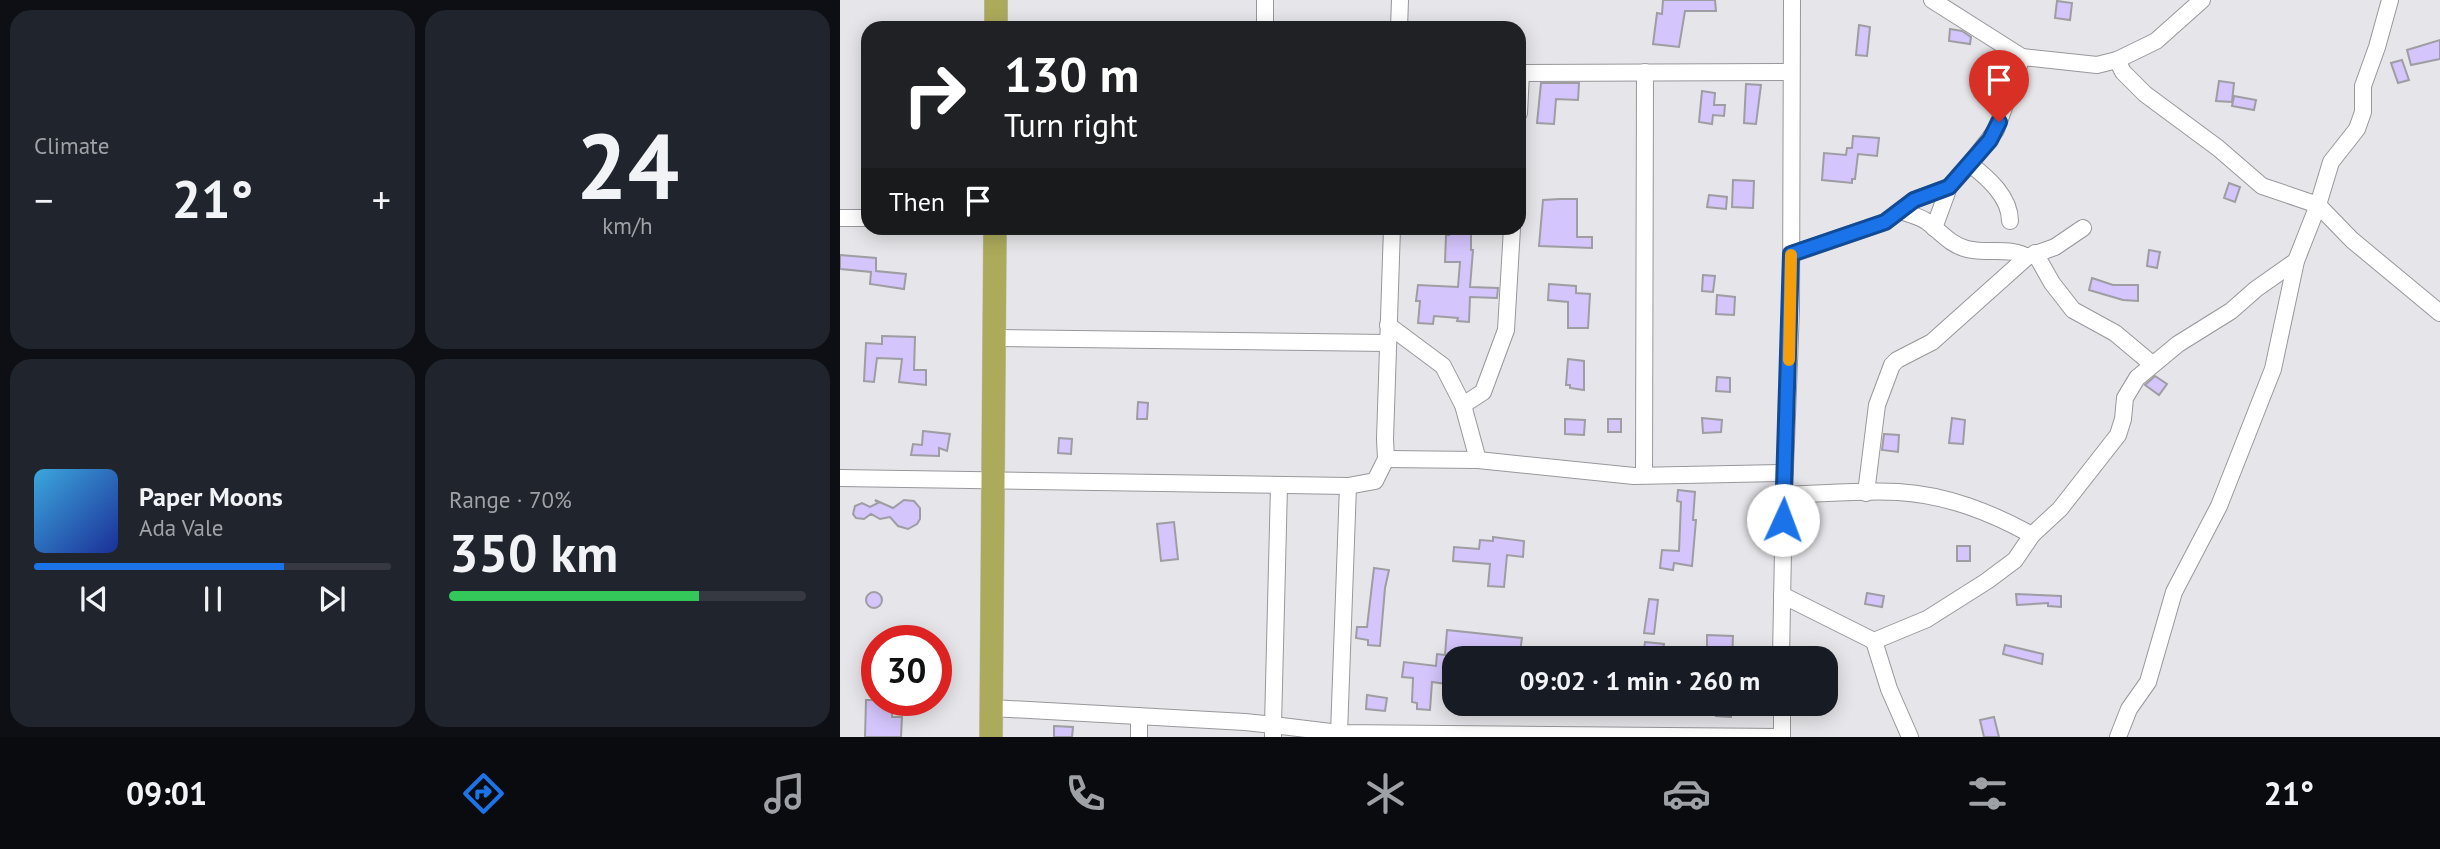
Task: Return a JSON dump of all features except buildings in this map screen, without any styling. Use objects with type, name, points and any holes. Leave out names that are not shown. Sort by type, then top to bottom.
[{"type":"highway","points":[[996,0],[996,21]]},
{"type":"highway","points":[[991,737],[995,235]]},
{"type":"street","points":[[1265,0],[1265,21]]},
{"type":"street","points":[[1399,21],[1400,0]]},
{"type":"street","points":[[1781,646],[1791,254],[1792,0]]},
{"type":"street","points":[[1932,0],[2022,57],[2097,65],[2117,60],[2156,41],[2202,0]]},
{"type":"street","points":[[2118,737],[2129,709],[2148,682],[2174,592],[2219,506],[2273,369],[2296,261],[2331,162],[2357,129],[2360,121],[2363,112],[2363,86],[2390,0]]},
{"type":"street","points":[[1934,228],[1949,187],[1996,130],[2022,57]]},
{"type":"street","points":[[2117,60],[2123,72],[2145,94],[2218,148],[2262,186],[2318,205],[2352,240],[2440,313]]},
{"type":"street","points":[[1644,475],[1645,72]]},
{"type":"street","points":[[1526,73],[1791,72]]},
{"type":"street","points":[[1970,164],[1990,180],[2008,207],[2010,221]]},
{"type":"street","points":[[1791,254],[1885,222],[1914,200],[1949,187]]},
{"type":"street","points":[[1900,211],[1918,217],[1963,248],[1985,253],[2016,251],[2031,255],[2067,305],[2080,316],[2115,333],[2152,364]]},
{"type":"street","points":[[840,218],[861,218]]},
{"type":"street","points":[[1866,493],[1877,405],[1892,365],[1932,342],[2031,255],[2055,247],[2083,228]]},
{"type":"street","points":[[840,478],[1279,486],[1348,486],[1375,481],[1386,459],[1391,235]]},
{"type":"street","points":[[1463,405],[1483,393],[1506,330],[1512,235]]},
{"type":"street","points":[[1874,640],[1927,619],[2015,560],[2032,536],[2060,509],[2118,435],[2125,398],[2137,378],[2178,344],[2231,311],[2256,289],[2296,261]]},
{"type":"street","points":[[1388,325],[1443,366],[1463,405],[1478,460]]},
{"type":"street","points":[[995,338],[1387,343]]},
{"type":"street","points":[[1386,459],[1478,460],[1644,475],[1785,473]]},
{"type":"street","points":[[1273,731],[1279,486]]},
{"type":"street","points":[[1339,733],[1348,486]]},
{"type":"street","points":[[1784,495],[1899,492],[1956,502],[1994,515],[2032,536]]},
{"type":"street","points":[[1782,595],[1874,640],[1889,689],[1910,737]]},
{"type":"street","points":[[992,708],[1139,716],[1273,731],[1545,736],[1782,737],[1782,716]]},
{"type":"street","points":[[1139,716],[1139,737]]},
{"type":"slow traffic","points":[[1789,360],[1791,255]]},
{"type":"route","points":[[1783,520],[1791,254],[1885,222],[1914,200],[1949,187],[1990,140],[1999,122]]}]
